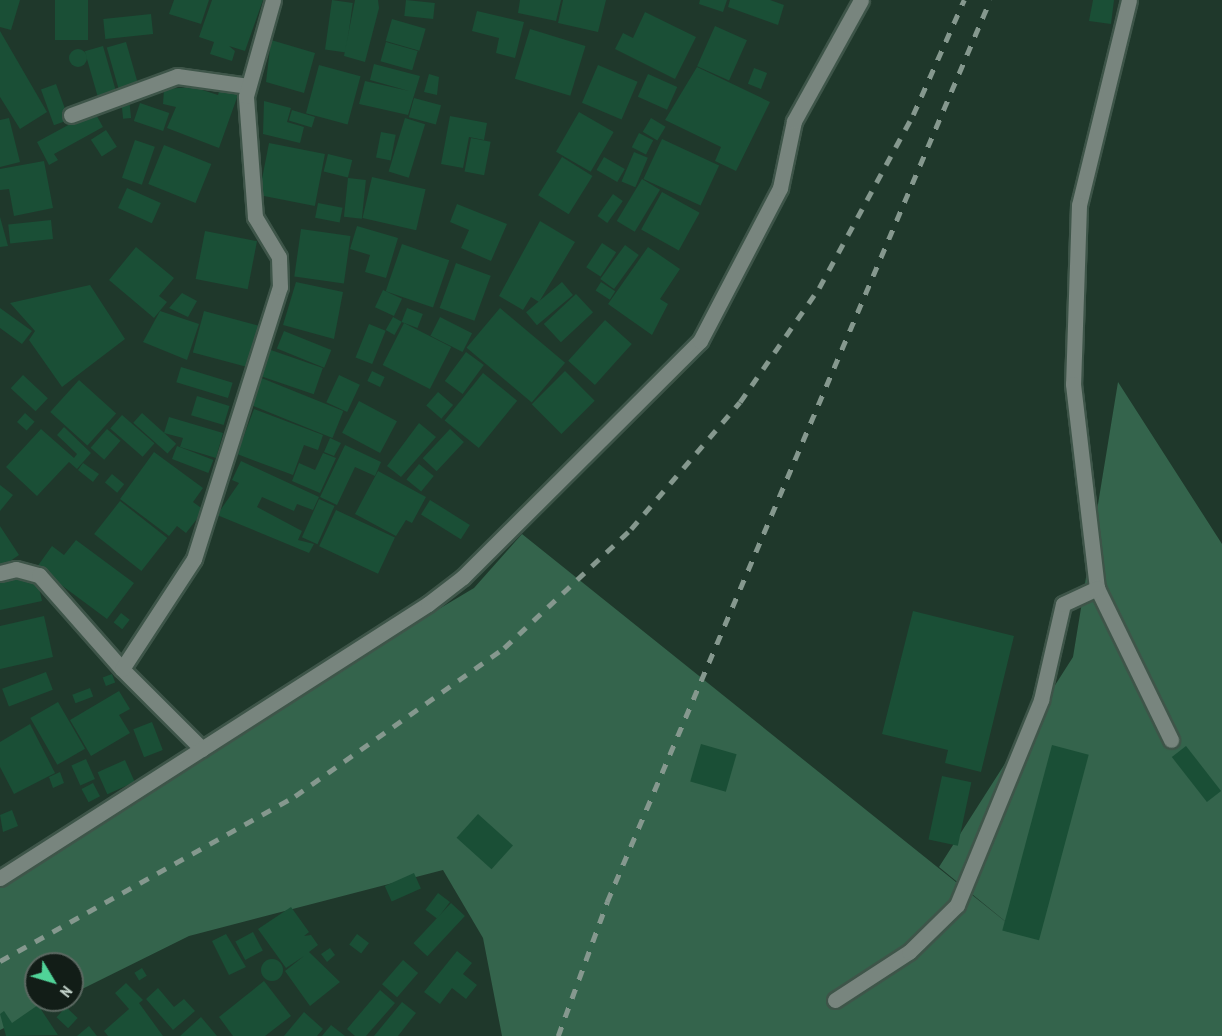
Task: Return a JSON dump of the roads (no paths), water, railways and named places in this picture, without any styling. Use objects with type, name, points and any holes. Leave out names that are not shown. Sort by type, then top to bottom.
[{"type":"street","points":[[122,669],[194,559],[280,287],[279,257],[255,217],[248,86],[273,0]]},
{"type":"street","points":[[0,878],[375,640],[463,576],[700,341],[780,188],[794,121],[861,0]]},
{"type":"street","points":[[1129,0],[1079,205],[1073,384],[1097,588],[1171,740]]},
{"type":"street","points":[[71,116],[177,76],[248,86]]},
{"type":"street","points":[[0,573],[16,569],[39,574],[122,669],[202,749]]},
{"type":"street","points":[[835,1000],[909,952],[957,905],[1041,700],[1063,604],[1097,588]]},
{"type":"railway","points":[[0,961],[295,796],[504,648],[631,529],[740,402],[819,288],[913,115],[964,0]]},
{"type":"railway","points":[[558,1036],[607,902],[990,0]]}]
